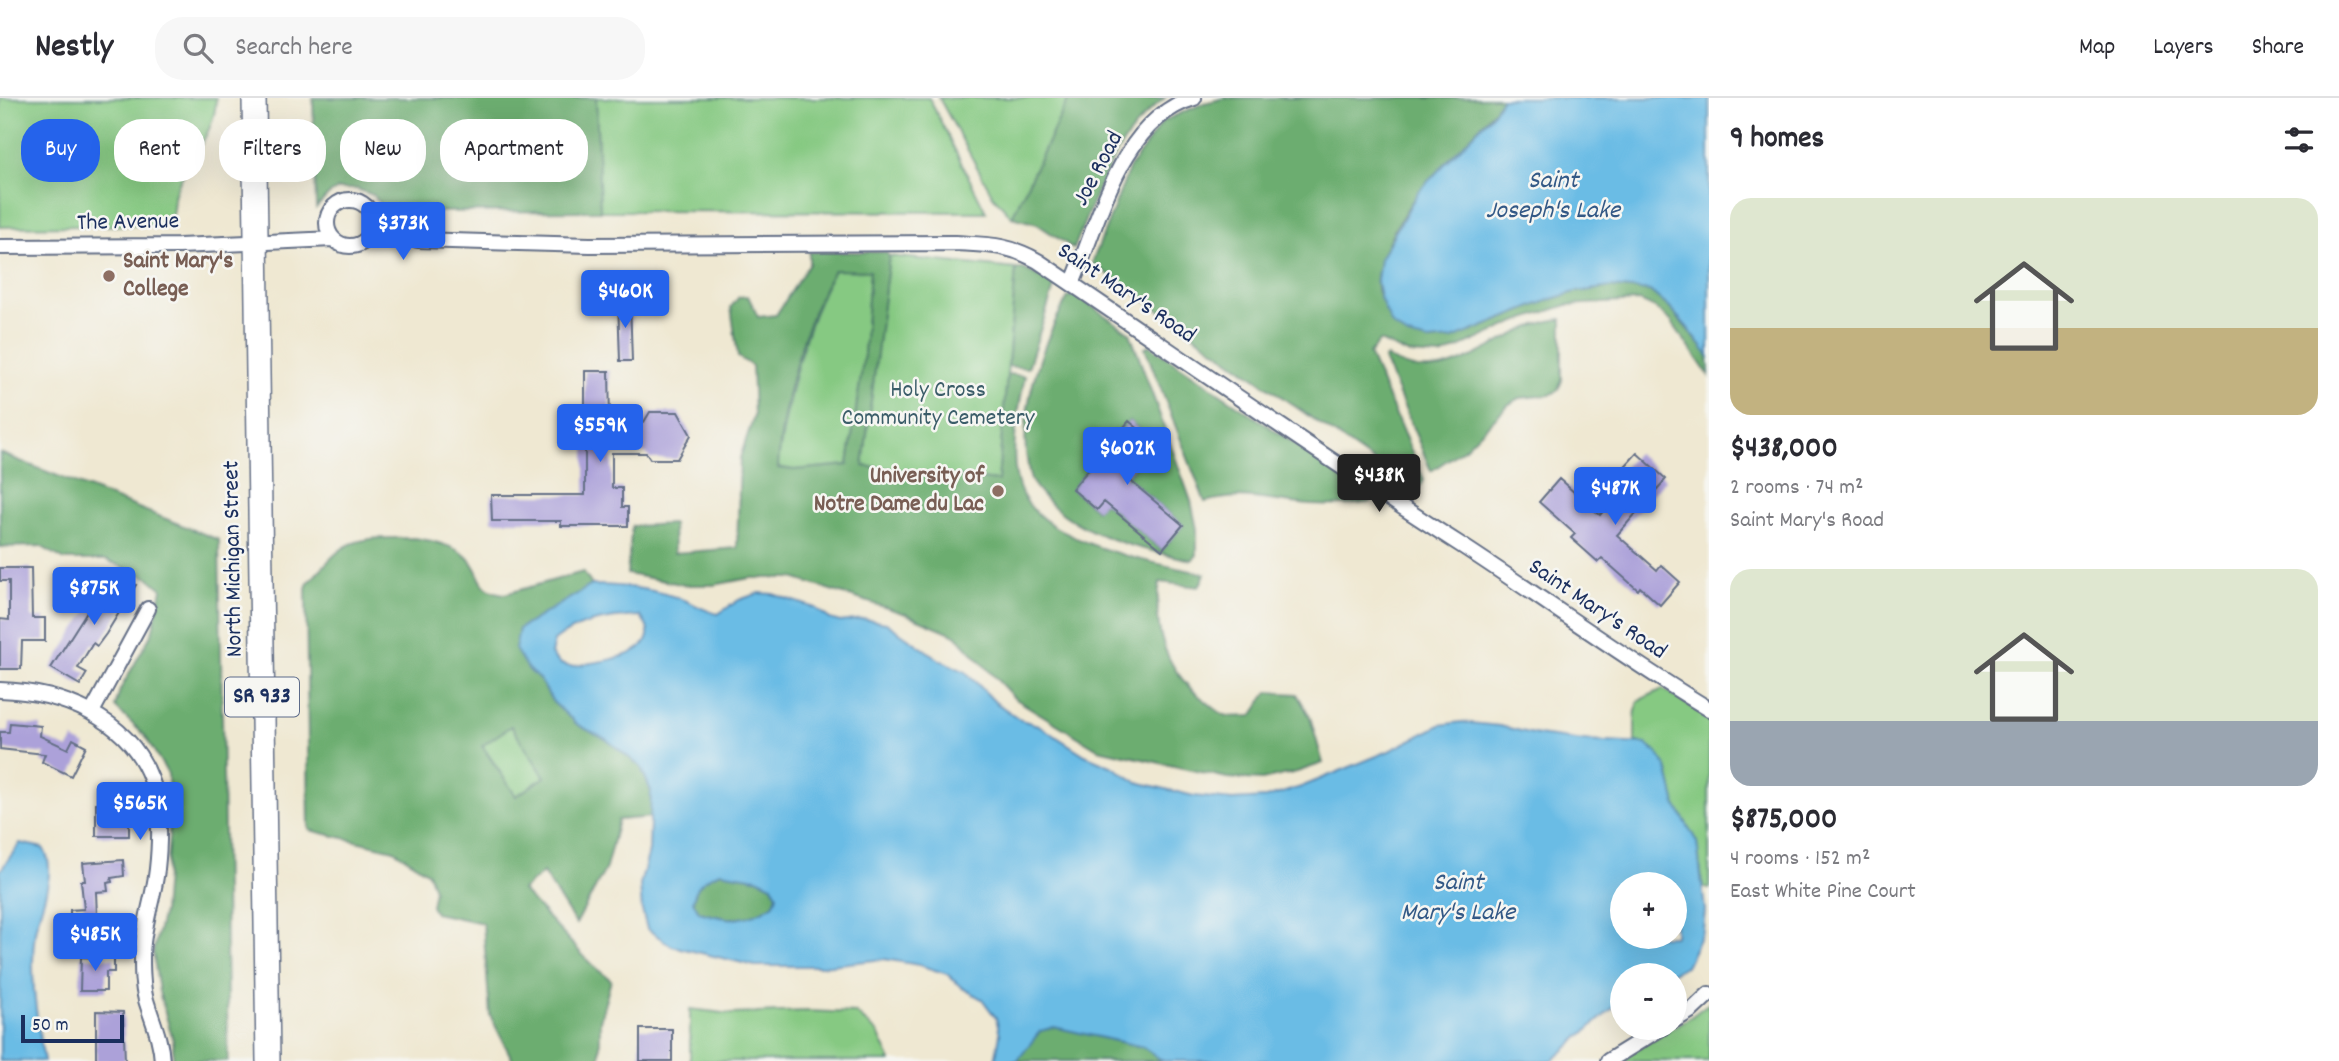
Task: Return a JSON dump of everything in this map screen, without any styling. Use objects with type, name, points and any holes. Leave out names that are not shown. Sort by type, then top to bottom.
[{"type":"main road","name":"North Michigan Street","points":[[254,98],[268,1061]]},
{"type":"street","name":"Joe Road","points":[[1072,284],[1108,192],[1123,163],[1149,124],[1158,116],[1194,98]]},
{"type":"street","points":[[332,239],[326,225],[330,210],[342,201],[350,200],[364,205],[372,217],[373,225],[367,239]]},
{"type":"street","name":"Saint Mary's Road","points":[[256,243],[332,239],[346,246],[354,246],[367,239],[387,240],[396,245],[407,245],[418,240],[590,245],[955,243],[1007,247],[1021,251],[1382,496],[1709,709]]},
{"type":"street","name":"The Avenue","points":[[0,247],[256,243]]},
{"type":"street","points":[[92,712],[148,609]]},
{"type":"street","points":[[0,690],[43,695],[92,712],[131,746],[152,780],[156,798],[158,867],[144,934],[142,978],[146,1000],[158,1032],[162,1061]]},
{"type":"street","points":[[1687,1013],[1709,994]]},
{"type":"street","points":[[1608,1061],[1642,1040]]},
{"type":"green space","points":[[0,98],[216,98],[215,111],[205,138],[205,119],[114,119],[114,182],[180,182],[168,225],[0,227]]},
{"type":"green space","points":[[313,98],[596,98],[600,211],[387,212],[373,195],[357,189],[338,189],[316,208],[315,182],[326,182],[326,119],[314,119]]},
{"type":"green space","points":[[596,98],[929,98],[986,212],[600,211]]},
{"type":"green space","points":[[939,98],[1069,98],[1012,217],[993,196]]},
{"type":"green space","points":[[1069,98],[1165,98],[1133,129],[1109,166],[1074,249],[1037,224],[1012,217]]},
{"type":"green space","points":[[1225,98],[1502,98],[1484,122],[1420,191],[1396,226],[1378,273],[1377,287],[1380,298],[1428,341],[1452,339],[1575,292],[1612,287],[1650,291],[1670,308],[1708,354],[1709,376],[1671,321],[1655,308],[1640,301],[1567,305],[1516,322],[1441,356],[1408,354],[1380,341],[1369,354],[1424,480],[1413,500],[1400,491],[1391,474],[1092,263],[1130,167],[1163,121],[1204,103]]},
{"type":"green space","points":[[809,252],[886,252],[889,256],[863,466],[998,481],[1007,374],[1025,376],[1014,461],[1019,487],[1031,507],[1049,523],[1100,547],[1205,574],[1199,587],[1160,582],[1160,633],[1172,664],[1193,691],[1228,716],[1252,716],[1268,692],[1297,694],[1310,717],[1323,763],[1262,780],[1227,778],[1098,749],[1014,698],[956,635],[906,614],[793,578],[750,578],[714,585],[686,585],[627,574],[632,526],[673,524],[674,553],[737,548],[740,458],[754,416],[752,366],[738,357],[731,307],[739,297],[748,296],[758,317],[776,315],[809,264]],"holes":[[[834,270],[870,271],[864,355],[848,465],[794,470],[778,468],[789,393],[803,340],[823,291]]]},
{"type":"green space","name":"Holy Cross Community Cemetery","points":[[889,256],[1016,269],[998,481],[863,466]]},
{"type":"green space","points":[[1016,269],[1024,269],[1055,284],[1028,368],[1008,366]]},
{"type":"green space","points":[[834,270],[870,270],[864,355],[848,465],[794,470],[777,467],[797,366],[813,317]]},
{"type":"green space","points":[[1076,295],[1130,333],[1191,501],[1197,529],[1197,555],[1192,560],[1126,544],[1083,526],[1047,500],[1031,480],[1025,446],[1029,402],[1049,335],[1068,297]],"holes":[[[1129,421],[1154,442],[1126,477],[1183,525],[1162,550],[1104,502],[1096,510],[1072,489]]]},
{"type":"green space","points":[[1562,319],[1562,380],[1558,390],[1550,395],[1520,398],[1509,404],[1465,448],[1431,471],[1384,359],[1387,357],[1410,367],[1432,369],[1475,355],[1540,324]]},
{"type":"green space","points":[[1149,345],[1364,491],[1372,498],[1370,502],[1321,505],[1239,497],[1205,502],[1145,348]]},
{"type":"green space","points":[[0,453],[219,540],[228,1061],[173,1061],[173,1040],[159,992],[153,952],[163,912],[169,837],[168,774],[145,736],[115,707],[120,690],[152,633],[162,589],[149,578],[106,560],[65,560],[40,546],[0,547]]},
{"type":"green space","points":[[415,538],[435,542],[462,553],[472,563],[484,585],[495,592],[505,594],[583,572],[592,585],[519,629],[527,668],[540,680],[553,702],[578,725],[606,739],[641,767],[651,791],[652,817],[618,820],[606,868],[576,924],[543,873],[522,890],[593,966],[611,980],[600,1021],[600,1061],[513,1061],[490,1015],[483,923],[435,913],[431,906],[434,889],[428,873],[394,850],[309,830],[306,588],[331,558],[347,546],[366,540]],"holes":[[[511,726],[545,777],[516,796],[482,746]]]},
{"type":"green space","points":[[1663,689],[1709,718],[1709,889],[1703,887],[1697,842],[1676,805],[1667,768],[1646,744],[1635,743],[1638,701]]},
{"type":"green space","points":[[511,726],[545,777],[516,796],[482,745]]},
{"type":"green space","points":[[720,872],[757,878],[772,885],[777,895],[774,904],[755,915],[738,918],[699,912],[693,901],[696,890],[705,880]]},
{"type":"green space","points":[[1709,1003],[1709,1061],[1617,1061],[1652,1040],[1687,1040],[1687,1019]]},
{"type":"green space","points":[[690,1009],[732,1014],[807,1011],[856,1013],[878,1033],[891,1061],[690,1061]]},
{"type":"green space","points":[[1054,1027],[1143,1047],[1163,1061],[1017,1061],[1040,1031]]},
{"type":"water","name":"Saint Joseph's Lake","points":[[1502,98],[1709,98],[1709,356],[1670,308],[1650,291],[1612,287],[1575,292],[1549,300],[1452,339],[1428,341],[1408,336],[1392,325],[1380,298],[1377,281],[1380,259],[1418,192],[1491,116]]},
{"type":"water","name":"Saint Mary's Lake","points":[[592,585],[652,591],[676,597],[718,614],[739,600],[759,593],[773,594],[815,608],[830,619],[840,622],[863,619],[886,623],[940,660],[966,672],[995,702],[1021,720],[1038,725],[1085,755],[1113,767],[1137,782],[1194,796],[1232,800],[1266,798],[1301,787],[1389,751],[1440,725],[1461,722],[1584,741],[1646,744],[1657,753],[1667,768],[1676,805],[1697,842],[1705,910],[1703,930],[1687,964],[1610,963],[1610,1010],[1552,1061],[1163,1061],[1143,1047],[1054,1027],[1040,1031],[1017,1061],[995,1061],[1000,1034],[996,1018],[982,999],[962,988],[947,974],[919,965],[884,959],[822,966],[755,966],[672,946],[647,929],[640,885],[649,851],[651,791],[641,767],[606,739],[578,725],[553,702],[540,680],[527,668],[515,649],[519,629]],"holes":[[[640,616],[647,628],[648,637],[643,645],[624,656],[566,666],[551,654],[554,641],[584,625]],[[720,872],[757,878],[772,885],[777,895],[774,904],[755,915],[738,918],[699,912],[693,901],[696,890],[705,880]]]},
{"type":"water","points":[[20,843],[43,848],[49,868],[49,879],[33,948],[35,997],[44,1061],[0,1061],[0,871]]},
{"type":"building","points":[[618,300],[630,300],[632,361],[620,361]]},
{"type":"building","points":[[585,371],[609,371],[610,422],[644,422],[650,412],[678,412],[691,435],[677,459],[650,459],[646,453],[612,453],[612,488],[622,488],[622,507],[628,507],[628,526],[561,526],[561,521],[492,521],[491,495],[585,495]]},
{"type":"building","points":[[1129,421],[1154,442],[1126,477],[1183,525],[1162,550],[1104,502],[1097,510],[1072,489]]},
{"type":"building","points":[[1637,453],[1666,479],[1617,535],[1657,570],[1661,565],[1680,582],[1660,605],[1640,587],[1638,590],[1602,558],[1598,562],[1571,538],[1575,534],[1539,502],[1559,479],[1600,515],[1629,483],[1618,474]]},
{"type":"building","points":[[0,568],[31,568],[32,618],[45,618],[45,641],[22,641],[21,669],[0,669],[0,619],[9,620],[9,581],[0,581]]},
{"type":"building","points":[[112,572],[136,585],[106,634],[97,646],[93,643],[78,668],[87,673],[80,685],[51,668]]},
{"type":"building","points":[[10,723],[41,726],[40,736],[68,749],[73,739],[86,746],[71,776],[42,762],[45,754],[0,749],[0,732],[9,732]]},
{"type":"building","points":[[96,803],[118,803],[118,822],[129,822],[129,836],[96,836]]},
{"type":"building","points":[[123,860],[124,876],[111,878],[112,882],[107,883],[108,891],[96,892],[97,916],[102,915],[102,921],[115,920],[116,937],[84,938],[84,934],[77,934],[76,921],[70,921],[70,910],[84,909],[81,881],[85,881],[83,863]]},
{"type":"building","points":[[81,957],[114,958],[114,972],[106,972],[106,991],[80,991]]},
{"type":"building","points":[[96,1011],[123,1012],[125,1061],[96,1061]]},
{"type":"building","points":[[640,1029],[672,1029],[672,1061],[640,1061]]},
{"type":"place","name":"Saint Mary's College","points":[[109,276]]},
{"type":"place","name":"University of Notre Dame du Lac","points":[[998,491]]}]
